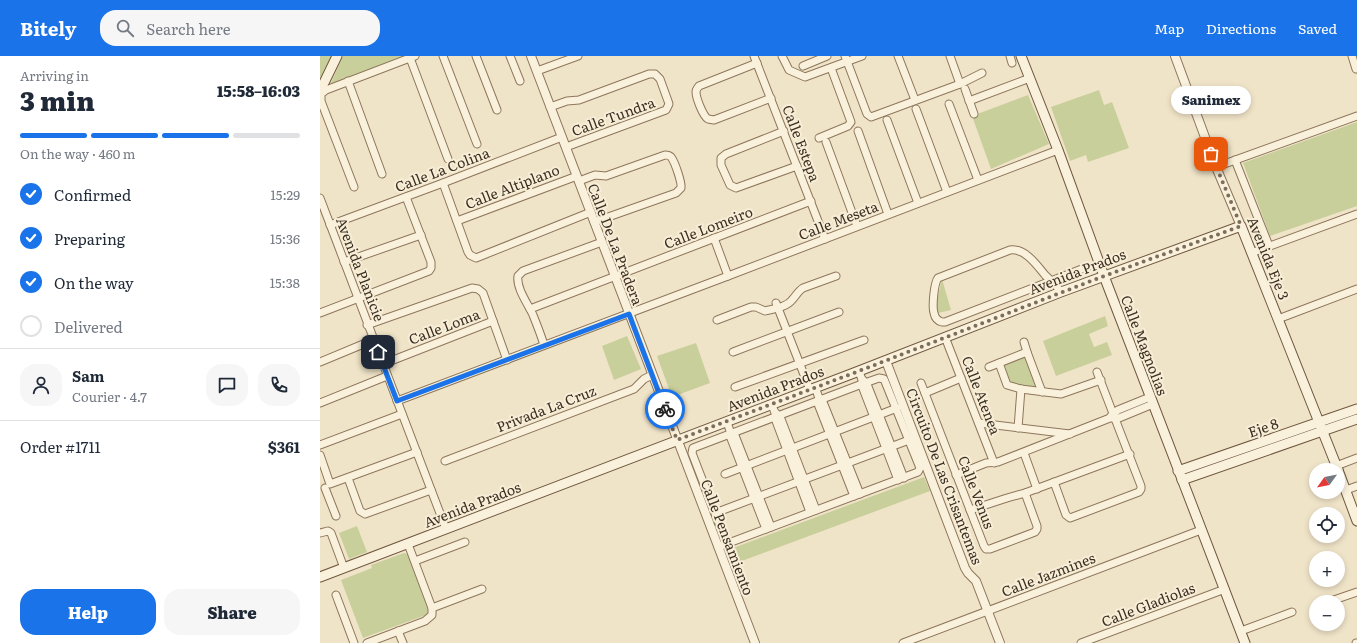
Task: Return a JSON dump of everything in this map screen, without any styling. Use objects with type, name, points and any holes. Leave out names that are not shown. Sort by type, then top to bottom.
[{"type":"main road","points":[[320,93],[337,56]]},
{"type":"main road","name":"Calle Magnolias","points":[[1021,56],[1245,643]]},
{"type":"main road","name":"Avenida Prados","points":[[320,577],[677,440],[727,422],[775,412],[813,389],[862,379],[886,361],[945,337],[1060,292],[1241,226]]},
{"type":"main road","name":"Avenida Eje 3","points":[[1241,226],[1335,463]]},
{"type":"main road","name":"Eje 8","points":[[1321,427],[1357,409]]},
{"type":"main road","name":"Eje 8","points":[[1180,475],[1321,427],[1357,419]]},
{"type":"main road","name":"Avenida Eje 3","points":[[1346,490],[1357,520]]},
{"type":"street","points":[[443,56],[477,144]]},
{"type":"street","points":[[476,56],[497,110]]},
{"type":"street","points":[[510,56],[520,81]]},
{"type":"street","name":"Calle De La Pradera","points":[[531,56],[677,440]]},
{"type":"street","points":[[537,71],[578,56]]},
{"type":"street","points":[[782,56],[788,69],[804,77],[830,68],[846,59],[862,56]]},
{"type":"street","points":[[803,66],[827,56]]},
{"type":"street","points":[[898,56],[915,100]]},
{"type":"street","points":[[950,56],[974,114]]},
{"type":"street","name":"Avenida Eje 3","points":[[1175,56],[1216,168],[1241,226]]},
{"type":"street","points":[[1352,56],[1356,69]]},
{"type":"street","points":[[354,187],[321,101],[320,93],[413,57],[448,159]]},
{"type":"street","points":[[846,59],[867,114],[873,117],[915,100],[962,87],[982,73]]},
{"type":"street","points":[[756,60],[699,86],[696,96],[703,115],[708,119],[714,120],[771,98]]},
{"type":"street","name":"Calle Estepa","points":[[756,60],[825,239]]},
{"type":"street","points":[[819,138],[848,126],[851,122],[830,68]]},
{"type":"street","name":"Calle Tundra","points":[[550,107],[567,100],[580,100],[649,74],[655,74],[660,79],[669,104],[663,112],[566,147]]},
{"type":"street","points":[[969,101],[1030,78]]},
{"type":"street","points":[[348,81],[382,174]]},
{"type":"street","points":[[949,104],[978,180]]},
{"type":"street","points":[[916,109],[947,192]]},
{"type":"street","points":[[1216,168],[1357,116]]},
{"type":"street","points":[[887,120],[918,203]]},
{"type":"street","points":[[784,131],[726,154],[721,158],[721,165],[730,185],[736,188],[797,166]]},
{"type":"street","points":[[858,131],[888,214]]},
{"type":"street","name":"Calle La Colina","points":[[330,225],[562,137]]},
{"type":"street","points":[[826,142],[857,226]]},
{"type":"street","name":"Calle Meseta","points":[[397,401],[1058,150]]},
{"type":"street","name":"Calle Altiplano","points":[[457,221],[578,178],[595,175],[606,176],[662,155],[668,155],[673,160],[682,185],[679,191],[594,222]]},
{"type":"street","points":[[1235,160],[1269,246]]},
{"type":"street","points":[[443,183],[468,252],[473,257],[479,257],[591,212]]},
{"type":"street","points":[[320,313],[426,273],[431,268],[431,262],[406,197]]},
{"type":"street","name":"Avenida Planicie","points":[[320,198],[323,218],[330,225],[446,529]]},
{"type":"street","name":"Calle Lomeiro","points":[[530,309],[811,201]]},
{"type":"street","points":[[1252,253],[1357,214]]},
{"type":"street","points":[[344,262],[421,235]]},
{"type":"street","points":[[714,238],[728,276]]},
{"type":"street","points":[[544,345],[518,283],[518,276],[523,271],[602,242]]},
{"type":"street","points":[[1060,292],[1057,285],[1051,280],[1027,255],[1016,250],[1010,250],[940,276],[935,283],[933,312],[938,320],[945,322],[1051,280],[1087,267]]},
{"type":"street","points":[[717,320],[751,307],[756,307],[765,312],[777,305],[791,302],[798,291],[803,288],[836,276]]},
{"type":"street","name":"Calle Loma","points":[[367,325],[472,288],[478,289],[482,293],[493,321],[383,364]]},
{"type":"street","points":[[1278,319],[1357,289]]},
{"type":"street","points":[[777,305],[800,363],[820,400],[857,495]]},
{"type":"street","points":[[733,352],[840,312]]},
{"type":"street","points":[[493,321],[507,360]]},
{"type":"street","name":"Calle Atenea","points":[[945,337],[994,463]]},
{"type":"street","points":[[320,362],[373,340]]},
{"type":"street","points":[[735,387],[864,340]]},
{"type":"street","points":[[1024,342],[1042,392]]},
{"type":"street","points":[[989,367],[1027,352]]},
{"type":"street","name":"Circuito De Las Crisantemas","points":[[886,361],[965,568],[976,581],[1000,643]]},
{"type":"street","points":[[999,363],[1008,386],[1021,389],[1064,393],[1101,380]]},
{"type":"street","points":[[1054,482],[1066,515],[1069,517],[1140,491],[1141,486],[1130,454],[1113,417],[1097,372]]},
{"type":"street","name":"Privada La Cruz","points":[[445,461],[634,389],[644,379],[652,375]]},
{"type":"street","points":[[320,403],[387,376]]},
{"type":"street","points":[[925,393],[961,378]]},
{"type":"street","points":[[862,379],[901,479]]},
{"type":"street","points":[[718,547],[917,473],[920,469],[897,408],[884,379],[862,379],[820,400],[775,412],[694,447],[691,451],[726,544]]},
{"type":"street","name":"Calle Venus","points":[[921,383],[986,549],[990,549],[1035,532],[1037,526],[1025,493]]},
{"type":"street","points":[[1018,428],[1021,389]]},
{"type":"street","points":[[956,475],[986,463],[994,463],[1024,453],[1152,401]]},
{"type":"street","points":[[725,474],[897,408]]},
{"type":"street","points":[[775,412],[813,511]]},
{"type":"street","points":[[320,445],[402,414]]},
{"type":"street","points":[[727,422],[769,528]]},
{"type":"street","points":[[979,424],[1072,434]]},
{"type":"street","name":"Calle Pensamiento","points":[[677,440],[755,643]]},
{"type":"street","points":[[715,513],[909,440]]},
{"type":"street","points":[[325,487],[417,452]]},
{"type":"street","points":[[1024,453],[1037,489]]},
{"type":"street","points":[[970,510],[1037,489],[1130,454]]},
{"type":"street","points":[[320,455],[325,487],[336,516]]},
{"type":"street","points":[[1345,465],[1357,458]]},
{"type":"street","points":[[348,478],[360,511],[363,514],[367,514],[431,490]]},
{"type":"street","points":[[1346,490],[1357,486]]},
{"type":"street","name":"Calle Jazmines","points":[[903,643],[1201,530]]},
{"type":"street","points":[[320,533],[328,531],[331,532],[344,568]]},
{"type":"street","points":[[415,561],[465,542]]},
{"type":"street","points":[[367,643],[429,618],[432,615],[432,608],[408,544]]},
{"type":"street","points":[[432,608],[482,589]]},
{"type":"street","name":"Calle Gladiolas","points":[[1081,643],[1225,589]]},
{"type":"street","points":[[1345,596],[1357,592]]},
{"type":"street","points":[[336,595],[354,643]]},
{"type":"street","points":[[1241,631],[1292,612]]},
{"type":"street","points":[[398,631],[403,643]]},
{"type":"green space","points":[[320,56],[333,56],[320,83]]},
{"type":"green space","points":[[343,56],[405,56],[330,85]]},
{"type":"green space","points":[[1099,90],[1104,105],[1112,102],[1129,148],[1088,162],[1086,155],[1070,161],[1051,107]]},
{"type":"green space","points":[[1028,95],[1049,144],[991,169],[972,116]]},
{"type":"green space","points":[[1357,122],[1357,206],[1270,236],[1243,163]]},
{"type":"green space","points":[[942,279],[951,310],[934,314]]},
{"type":"green space","points":[[1105,316],[1108,326],[1089,334],[1094,347],[1107,342],[1112,355],[1056,376],[1043,341]]},
{"type":"green space","points":[[627,336],[641,369],[614,380],[602,346]]},
{"type":"green space","points":[[696,343],[710,383],[672,397],[657,356]]},
{"type":"green space","points":[[1026,353],[1043,389],[1006,389],[997,365]]},
{"type":"green space","points":[[924,477],[930,491],[731,565],[725,551]]},
{"type":"green space","points":[[357,526],[367,552],[349,559],[339,533]]},
{"type":"green space","points":[[404,553],[409,555],[430,610],[426,615],[363,638],[341,580],[372,568],[371,565]]},
{"type":"way so far","points":[[665,409],[677,440],[717,426],[1104,276],[1241,226],[1211,154]]},
{"type":"place","name":"Sanimex","points":[[1211,154]]},
{"type":"route","points":[[378,352],[397,401],[629,314],[665,409]]}]
